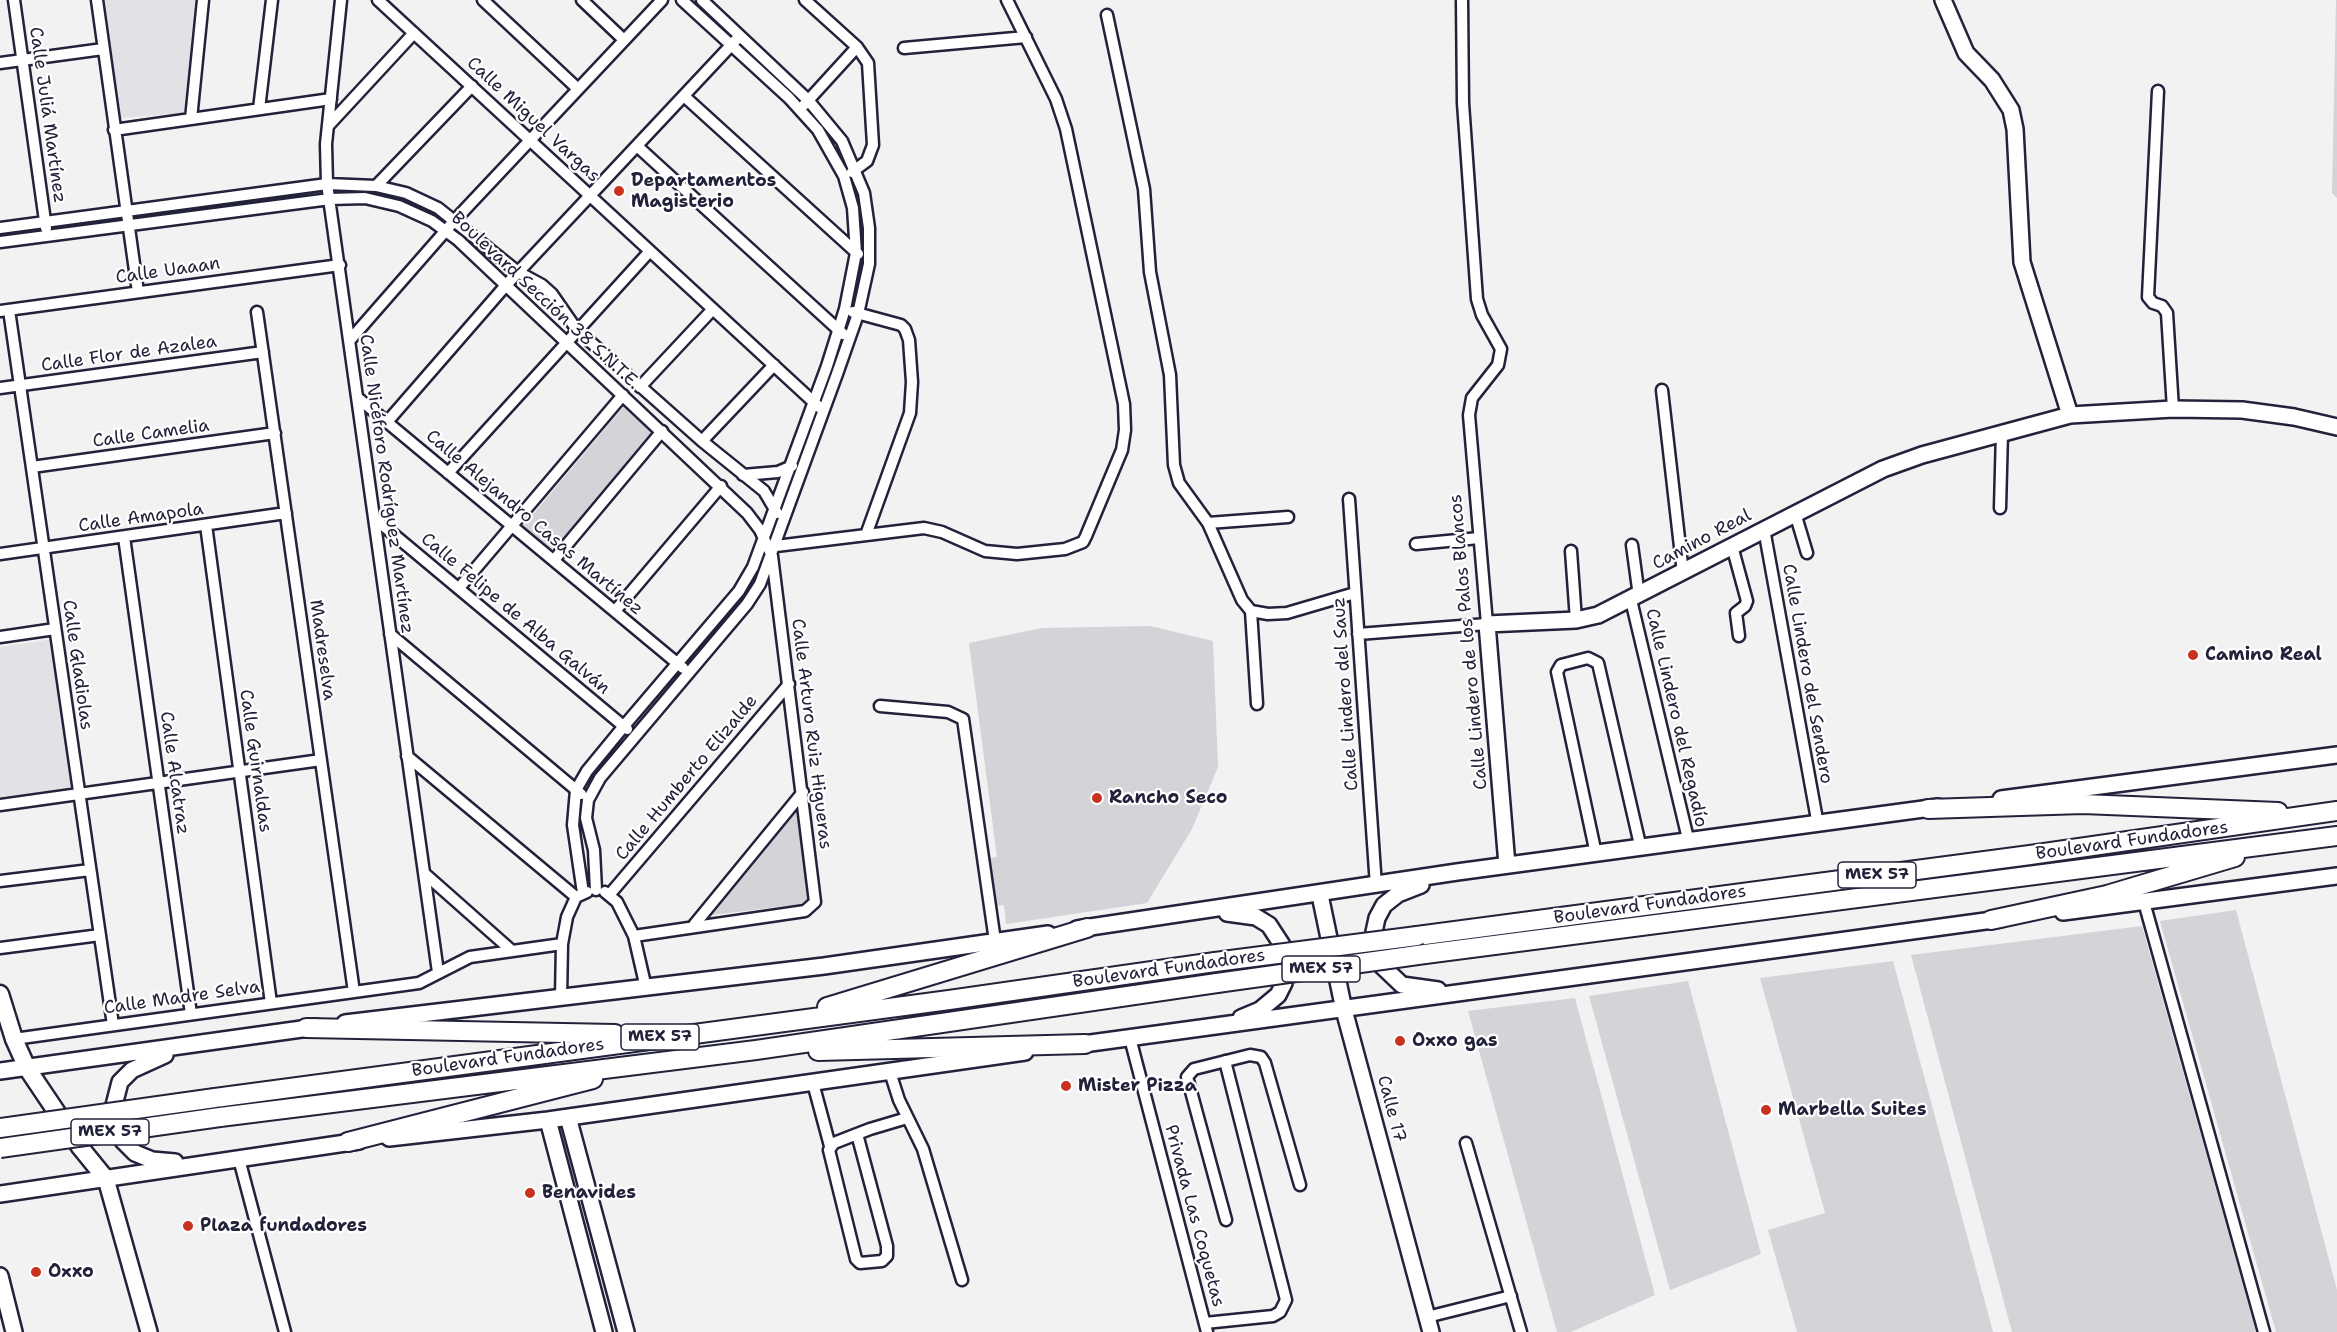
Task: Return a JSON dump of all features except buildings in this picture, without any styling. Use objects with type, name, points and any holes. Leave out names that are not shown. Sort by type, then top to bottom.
[{"type":"highway","points":[[1928,809],[2083,804],[2319,814]]},
{"type":"highway","name":"Boulevard Fundadores","points":[[0,1128],[668,1036],[2030,855],[2337,811]]},
{"type":"highway","name":"Boulevard Fundadores","points":[[0,1148],[220,1117],[756,1050],[1425,954],[2337,836]]},
{"type":"highway","points":[[1990,920],[2108,895],[2218,863],[2268,845]]},
{"type":"highway","points":[[778,1022],[1087,928]]},
{"type":"highway","points":[[306,1028],[668,1036]]},
{"type":"highway","points":[[756,1050],[860,1050],[1089,1043]]},
{"type":"highway","points":[[348,1142],[566,1087],[638,1064]]},
{"type":"main road","points":[[1943,0],[1966,53],[1992,80],[2011,110],[2022,262],[2070,415]]},
{"type":"main road","name":"Camino Real","points":[[1487,624],[1576,620],[1598,615],[1636,598],[1764,529],[1883,469],[2002,432],[2070,415],[2173,409],[2270,413],[2337,427]]},
{"type":"main road","name":"Calle Lindero de los Palos Blancos","points":[[1487,624],[1507,866]]},
{"type":"main road","points":[[0,1071],[449,1009],[646,988],[1152,920],[1457,872],[1689,843],[2337,755]]},
{"type":"main road","points":[[1457,872],[1412,888],[1384,904],[1377,918],[1374,932],[1376,948],[1381,965],[1402,985],[1420,989],[1488,989]]},
{"type":"main road","points":[[0,1194],[348,1142],[548,1120],[1089,1043],[1990,920],[2337,876]]},
{"type":"main road","name":"Calle 17","points":[[1320,895],[1344,1010],[1431,1332]]},
{"type":"main road","points":[[1201,912],[1256,917],[1265,922],[1276,933],[1282,945],[1285,965],[1284,983],[1271,1003],[1260,1010],[1207,1028]]},
{"type":"main road","points":[[0,994],[14,1039],[27,1068],[80,1147],[106,1179],[149,1332]]},
{"type":"main road","points":[[193,1044],[147,1061],[132,1070],[120,1083],[112,1113],[116,1129],[123,1141],[135,1153],[152,1160],[212,1163]]},
{"type":"main road","points":[[568,1117],[626,1332]]},
{"type":"main road","points":[[548,1120],[604,1332]]},
{"type":"main road","points":[[0,1276],[4,1311],[14,1332]]},
{"type":"street","name":"Calle Juliá Martínez","points":[[14,0],[47,235]]},
{"type":"street","points":[[97,0],[138,292]]},
{"type":"street","points":[[191,119],[203,0]]},
{"type":"street","points":[[259,109],[272,0]]},
{"type":"street","name":"Calle Nicéforo Rodríguez Martínez","points":[[341,0],[328,126],[327,184],[438,972]]},
{"type":"street","name":"Calle Miguel Vargas","points":[[378,0],[824,411]]},
{"type":"street","points":[[483,0],[578,89]]},
{"type":"street","points":[[582,0],[624,40]]},
{"type":"street","points":[[350,340],[455,220],[662,0]]},
{"type":"street","points":[[561,998],[562,944],[567,917],[579,895],[573,825],[576,790],[624,726],[739,591],[765,539],[792,466],[845,309],[856,253],[853,208],[844,176],[829,147],[800,109],[682,0]]},
{"type":"street","points":[[596,890],[594,850],[586,818],[588,800],[600,778],[755,593],[774,551],[849,340],[858,314],[869,264],[868,211],[856,170],[830,124],[808,100],[702,0]]},
{"type":"street","points":[[805,0],[857,47],[868,63],[873,145],[867,161],[844,176]]},
{"type":"street","points":[[774,551],[915,529],[942,532],[995,553],[1049,552],[1075,546],[1086,536],[1125,440],[1124,404],[1066,129],[1056,99],[1007,0]]},
{"type":"street","name":"Calle Lindero de los Palos Blancos","points":[[1462,0],[1463,103],[1477,299],[1482,315],[1500,349],[1498,365],[1472,398],[1469,415],[1487,624]]},
{"type":"street","points":[[1107,15],[1144,189],[1150,265],[1170,375],[1176,474],[1183,492],[1208,523],[1242,600],[1251,611],[1257,704]]},
{"type":"street","points":[[328,126],[414,33]]},
{"type":"street","points":[[387,422],[507,284],[740,36]]},
{"type":"street","points":[[904,48],[1026,37]]},
{"type":"street","points":[[800,109],[857,47]]},
{"type":"street","points":[[0,63],[103,49]]},
{"type":"street","points":[[376,186],[472,86]]},
{"type":"street","points":[[2157,91],[2148,297],[2153,303],[2162,306],[2167,313],[2173,409]]},
{"type":"street","points":[[684,96],[869,264]]},
{"type":"street","points":[[114,130],[331,99]]},
{"type":"street","points":[[637,146],[849,340]]},
{"type":"street","name":"Boulevard Sección 38 S.N.T.E.","points":[[0,228],[327,184],[376,186],[421,199],[455,220],[518,272],[552,294],[577,330],[702,441],[764,491],[776,509],[781,531]]},
{"type":"street","name":"Boulevard Sección 38 S.N.T.E.","points":[[0,242],[330,199],[382,201],[417,213],[446,230],[507,284],[721,486],[747,513],[774,551]]},
{"type":"street","points":[[448,473],[650,251]]},
{"type":"street","name":"Calle Uaaan","points":[[4,310],[340,265]]},
{"type":"street","points":[[640,387],[713,309]]},
{"type":"street","points":[[845,309],[905,329],[909,340],[912,388],[910,413],[866,535]]},
{"type":"street","name":"Calle Gladiolas","points":[[4,310],[20,385],[113,1025]]},
{"type":"street","name":"Madreselva","points":[[257,312],[354,992]]},
{"type":"street","name":"Calle Flor de Azalea","points":[[0,388],[263,352]]},
{"type":"street","points":[[702,441],[774,365]]},
{"type":"street","points":[[1662,390],[1683,573]]},
{"type":"street","points":[[459,588],[623,395]]},
{"type":"street","name":"Calle Alejandro Casas Martínez","points":[[358,398],[689,673]]},
{"type":"street","points":[[554,560],[662,431]]},
{"type":"street","points":[[2000,508],[2002,432]]},
{"type":"street","name":"Calle Camelia","points":[[32,467],[274,433]]},
{"type":"street","points":[[743,474],[778,472],[792,466]]},
{"type":"street","points":[[615,611],[721,486]]},
{"type":"street","name":"Calle Lindero del Sauz","points":[[1348,499],[1376,886]]},
{"type":"street","name":"Calle Amapola","points":[[0,554],[286,513]]},
{"type":"street","points":[[1795,513],[1806,553]]},
{"type":"street","points":[[1208,523],[1288,517]]},
{"type":"street","name":"Calle Felipe de Alba Galván","points":[[374,518],[635,735]]},
{"type":"street","name":"Calle Guirnaldas","points":[[206,525],[271,1002]]},
{"type":"street","name":"Calle Lindero del Sendero","points":[[1764,529],[1818,825]]},
{"type":"street","name":"Calle Alcatraz","points":[[124,537],[191,1014]]},
{"type":"street","points":[[1416,544],[1479,538]]},
{"type":"street","name":"Calle Lindero del Regadío","points":[[1632,545],[1636,598],[1689,843]]},
{"type":"street","points":[[1732,546],[1747,601],[1745,606],[1736,613],[1738,636]]},
{"type":"street","name":"Calle Arturo Ruiz Higueras","points":[[694,925],[805,910],[814,905],[816,898],[774,551]]},
{"type":"street","points":[[1571,552],[1576,620]]},
{"type":"street","points":[[1251,611],[1268,614],[1287,613],[1355,593]]},
{"type":"street","name":"Camino Real","points":[[1358,634],[1487,624]]},
{"type":"street","points":[[0,637],[55,629]]},
{"type":"street","points":[[390,634],[588,800]]},
{"type":"street","points":[[1596,854],[1557,676],[1561,665],[1588,658],[1598,663],[1641,849]]},
{"type":"street","name":"Calle Humberto Elizalde","points":[[610,894],[789,684]]},
{"type":"street","points":[[880,706],[948,712],[963,719],[995,941]]},
{"type":"street","points":[[407,756],[579,895]]},
{"type":"street","points":[[0,805],[321,760]]},
{"type":"street","points":[[634,936],[694,925],[803,792]]},
{"type":"street","points":[[0,881],[90,870]]},
{"type":"street","points":[[424,873],[511,950]]},
{"type":"street","points":[[579,895],[596,890],[610,894],[621,908],[634,936],[646,988]]},
{"type":"street","points":[[2144,902],[2264,1332]]},
{"type":"street","points":[[0,948],[100,935]]},
{"type":"street","name":"Calle Madre Selva","points":[[14,1039],[419,983],[470,957],[562,944]]},
{"type":"street","name":"Privada Las Coquetas","points":[[1123,1039],[1206,1328]]},
{"type":"street","points":[[1226,1220],[1188,1077],[1194,1069],[1256,1055],[1265,1063],[1300,1185]]},
{"type":"street","points":[[1206,1328],[1273,1316],[1280,1312],[1286,1300],[1225,1061]]},
{"type":"street","points":[[890,1072],[907,1118],[922,1149],[962,1280]]},
{"type":"street","points":[[813,1083],[830,1146],[830,1162],[856,1259],[863,1263],[882,1261],[887,1256],[887,1246],[857,1134]]},
{"type":"street","points":[[830,1146],[857,1134],[907,1118]]},
{"type":"street","points":[[1466,1143],[1521,1332]]},
{"type":"street","points":[[239,1159],[285,1332]]},
{"type":"street","points":[[1427,1317],[1510,1296]]},
{"type":"shaded area","points":[[105,0],[195,0],[184,113],[120,118]]},
{"type":"shaded area","points":[[2337,0],[2337,198],[2332,193]]},
{"type":"shaded area","points":[[625,405],[655,433],[556,552],[523,526]]},
{"type":"shaded area","name":"Rancho Seco","points":[[1150,626],[1213,641],[1218,767],[1192,829],[1147,903],[1006,924],[1004,905],[993,906],[988,858],[997,857],[969,643],[1042,628]]},
{"type":"shaded area","points":[[53,639],[74,788],[0,797],[0,647]]},
{"type":"shaded area","points":[[797,811],[810,903],[712,915]]},
{"type":"shaded area","points":[[2236,910],[2337,1290],[2337,1332],[2276,1332],[2160,921]]},
{"type":"shaded area","points":[[2142,926],[2256,1332],[2012,1332],[1911,955]]},
{"type":"shaded area","points":[[1893,961],[1993,1332],[1797,1332],[1768,1230],[1825,1213],[1760,978]]},
{"type":"shaded area","points":[[1688,981],[1761,1254],[1670,1290],[1589,996]]},
{"type":"shaded area","points":[[1575,998],[1655,1295],[1571,1332],[1557,1332],[1468,1011]]},
{"type":"place","name":"Departamentos Magisterio","points":[[619,191]]},
{"type":"place","name":"Camino Real","points":[[2193,655]]},
{"type":"place","name":"Rancho Seco","points":[[1097,798]]},
{"type":"place","name":"Oxxo gas","points":[[1400,1041]]},
{"type":"place","name":"Mister Pizza","points":[[1066,1086]]},
{"type":"place","name":"Marbella Suites","points":[[1766,1110]]},
{"type":"place","name":"Benavides","points":[[530,1193]]},
{"type":"place","name":"Plaza fundadores","points":[[188,1226]]},
{"type":"place","name":"Oxxo","points":[[36,1272]]}]
